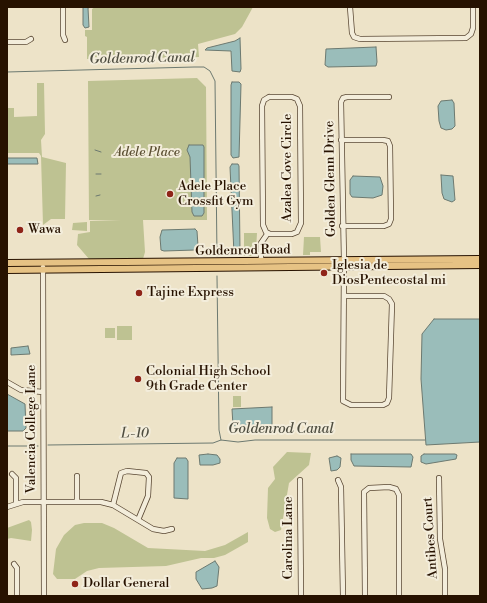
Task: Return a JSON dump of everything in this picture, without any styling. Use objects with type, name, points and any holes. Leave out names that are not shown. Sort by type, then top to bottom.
[{"type":"main road","name":"Goldenrod Road","points":[[7,270],[43,266],[157,262],[262,264],[480,259]]},
{"type":"main road","name":"Goldenrod Road","points":[[7,263],[43,266],[150,269],[250,268],[270,261],[480,265]]},
{"type":"main road","points":[[150,269],[157,262]]},
{"type":"street","points":[[63,7],[63,35],[65,40]]},
{"type":"street","points":[[350,7],[350,27],[354,37],[366,39],[466,38],[471,34],[473,28],[473,7]]},
{"type":"street","points":[[7,42],[26,42],[31,39]]},
{"type":"street","name":"Azalea Cove Circle","points":[[271,96],[292,97],[298,101],[300,106],[301,223],[297,232],[292,234],[268,233],[263,222],[262,104],[265,99],[271,96]]},
{"type":"street","name":"Golden Glenn Drive","points":[[345,296],[384,296],[389,299],[392,304],[389,398],[388,403],[383,405],[350,405],[343,401],[345,296],[342,226],[341,102],[343,98],[389,97]]},
{"type":"street","points":[[341,140],[383,140],[388,142],[390,146],[391,219],[389,224],[384,226],[342,226]]},
{"type":"street","name":"Azalea Cove Circle","points":[[262,264],[261,243],[268,233]]},
{"type":"street","name":"Valencia College Lane","points":[[43,266],[44,596]]},
{"type":"street","points":[[7,382],[20,390],[43,392]]},
{"type":"street","points":[[113,505],[121,473],[127,471],[146,473],[149,478],[148,496],[138,520]]},
{"type":"street","points":[[12,474],[16,478],[16,503]]},
{"type":"street","points":[[76,501],[77,476]]},
{"type":"street","name":"Antibes Court","points":[[439,478],[440,539],[445,569],[445,596]]},
{"type":"street","name":"Carolina Lane","points":[[300,480],[300,596]]},
{"type":"street","points":[[338,480],[341,487],[343,596]]},
{"type":"street","points":[[365,596],[364,492],[369,488],[392,487],[397,490],[399,495],[399,596]]},
{"type":"street","points":[[7,507],[16,503],[98,501],[113,505],[159,531],[172,529]]},
{"type":"street","points":[[14,564],[17,568],[18,596]]},
{"type":"green space","points":[[95,7],[253,7],[242,27],[235,34],[198,44],[199,57],[87,59],[87,37],[85,36],[85,30],[92,30],[92,9]]},
{"type":"green space","name":"Adele Place","points":[[197,78],[206,87],[207,220],[143,220],[145,252],[143,259],[89,259],[77,245],[78,234],[90,232],[90,221],[121,221],[89,220],[88,81]]},
{"type":"green space","points":[[37,83],[44,83],[45,134],[41,140],[42,157],[66,163],[65,219],[51,219],[43,225],[41,156],[39,153],[7,153],[7,108],[14,108],[14,117],[37,116]]},
{"type":"green space","points":[[87,222],[87,231],[72,230],[73,223]]},
{"type":"green space","points":[[244,233],[257,233],[256,250],[253,256],[244,256]]},
{"type":"green space","points":[[304,237],[320,237],[321,252],[310,252],[310,255],[303,255]]},
{"type":"green space","points":[[117,326],[132,326],[132,340],[117,340]]},
{"type":"green space","points":[[105,328],[115,328],[115,338],[105,338]]},
{"type":"green space","points":[[233,396],[241,396],[241,407],[233,407]]},
{"type":"green space","points":[[287,452],[311,453],[309,465],[289,483],[281,530],[275,532],[270,529],[267,518],[268,488],[275,479],[273,467]]},
{"type":"green space","points":[[29,520],[31,522],[32,530],[31,541],[11,538],[7,539],[7,528]]},
{"type":"green space","points":[[84,523],[102,523],[114,528],[148,548],[205,551],[225,545],[248,532],[248,542],[225,555],[214,558],[201,558],[166,566],[99,568],[87,571],[75,579],[57,579],[53,574],[56,549],[64,535],[75,525]]},
{"type":"water","points":[[83,7],[90,7],[88,8],[89,27],[85,28],[83,25]]},
{"type":"water","points":[[240,38],[240,72],[232,71],[231,51],[205,50],[207,48],[235,41]]},
{"type":"water","points":[[376,47],[376,66],[328,67],[325,65],[326,49]]},
{"type":"water","points":[[232,82],[239,82],[241,84],[239,157],[233,158],[231,155]]},
{"type":"water","points":[[452,100],[454,103],[455,126],[452,129],[446,130],[441,128],[438,106],[441,101]]},
{"type":"water","points":[[189,145],[203,145],[204,147],[204,213],[202,216],[194,216],[192,212],[190,157],[187,150]]},
{"type":"water","points":[[7,158],[37,158],[38,164],[7,164]]},
{"type":"water","points":[[232,164],[238,164],[239,166],[240,252],[234,254],[230,167]]},
{"type":"water","points":[[441,175],[453,176],[455,200],[452,202],[444,199],[442,193]]},
{"type":"water","points":[[353,176],[380,177],[383,186],[382,195],[373,198],[352,197],[350,194],[350,180]]},
{"type":"water","points":[[195,229],[197,231],[198,246],[195,250],[161,250],[160,237],[162,230]]},
{"type":"water","points":[[434,319],[480,319],[480,442],[426,445],[421,379],[422,334]]},
{"type":"water","points":[[28,346],[30,354],[11,355],[11,348]]},
{"type":"water","points":[[7,394],[25,404],[26,428],[23,431],[7,431]]},
{"type":"water","points":[[272,407],[272,426],[233,426],[232,409]]},
{"type":"water","points":[[351,454],[411,454],[413,457],[411,467],[354,466],[351,460]]},
{"type":"water","points":[[424,454],[457,455],[456,459],[426,464],[421,462],[421,456]]},
{"type":"water","points":[[199,455],[217,455],[220,459],[220,463],[213,465],[200,465]]},
{"type":"water","points":[[337,456],[341,458],[340,467],[337,470],[331,471],[329,458]]},
{"type":"water","points":[[177,458],[186,458],[188,461],[188,499],[174,498],[174,463]]},
{"type":"water","points":[[215,561],[219,567],[217,586],[202,589],[196,579],[196,572]]},
{"type":"waterway","name":"Goldenrod Canal","points":[[7,72],[194,67],[204,67],[210,71],[215,81],[217,256]]},
{"type":"waterway","points":[[95,150],[101,152]]},
{"type":"waterway","points":[[96,174],[101,174]]},
{"type":"waterway","points":[[96,196],[100,195]]},
{"type":"waterway","name":"Goldenrod Canal","points":[[217,276],[219,430],[221,440]]},
{"type":"waterway","name":"Goldenrod Canal","points":[[48,445],[213,443],[221,440],[238,442],[255,440],[425,440]]},
{"type":"waterway","name":"L-10","points":[[7,446],[38,446]]},
{"type":"place","name":"Adele Place Crossfit Gym","points":[[170,194]]},
{"type":"place","name":"Wawa","points":[[20,230]]},
{"type":"place","name":"Iglesia de DiosPentecostal mi","points":[[324,273]]},
{"type":"place","name":"Tajine Express","points":[[139,293]]},
{"type":"place","name":"Colonial High School 9th Grade Center","points":[[138,379]]},
{"type":"place","name":"Dollar General","points":[[75,584]]}]
